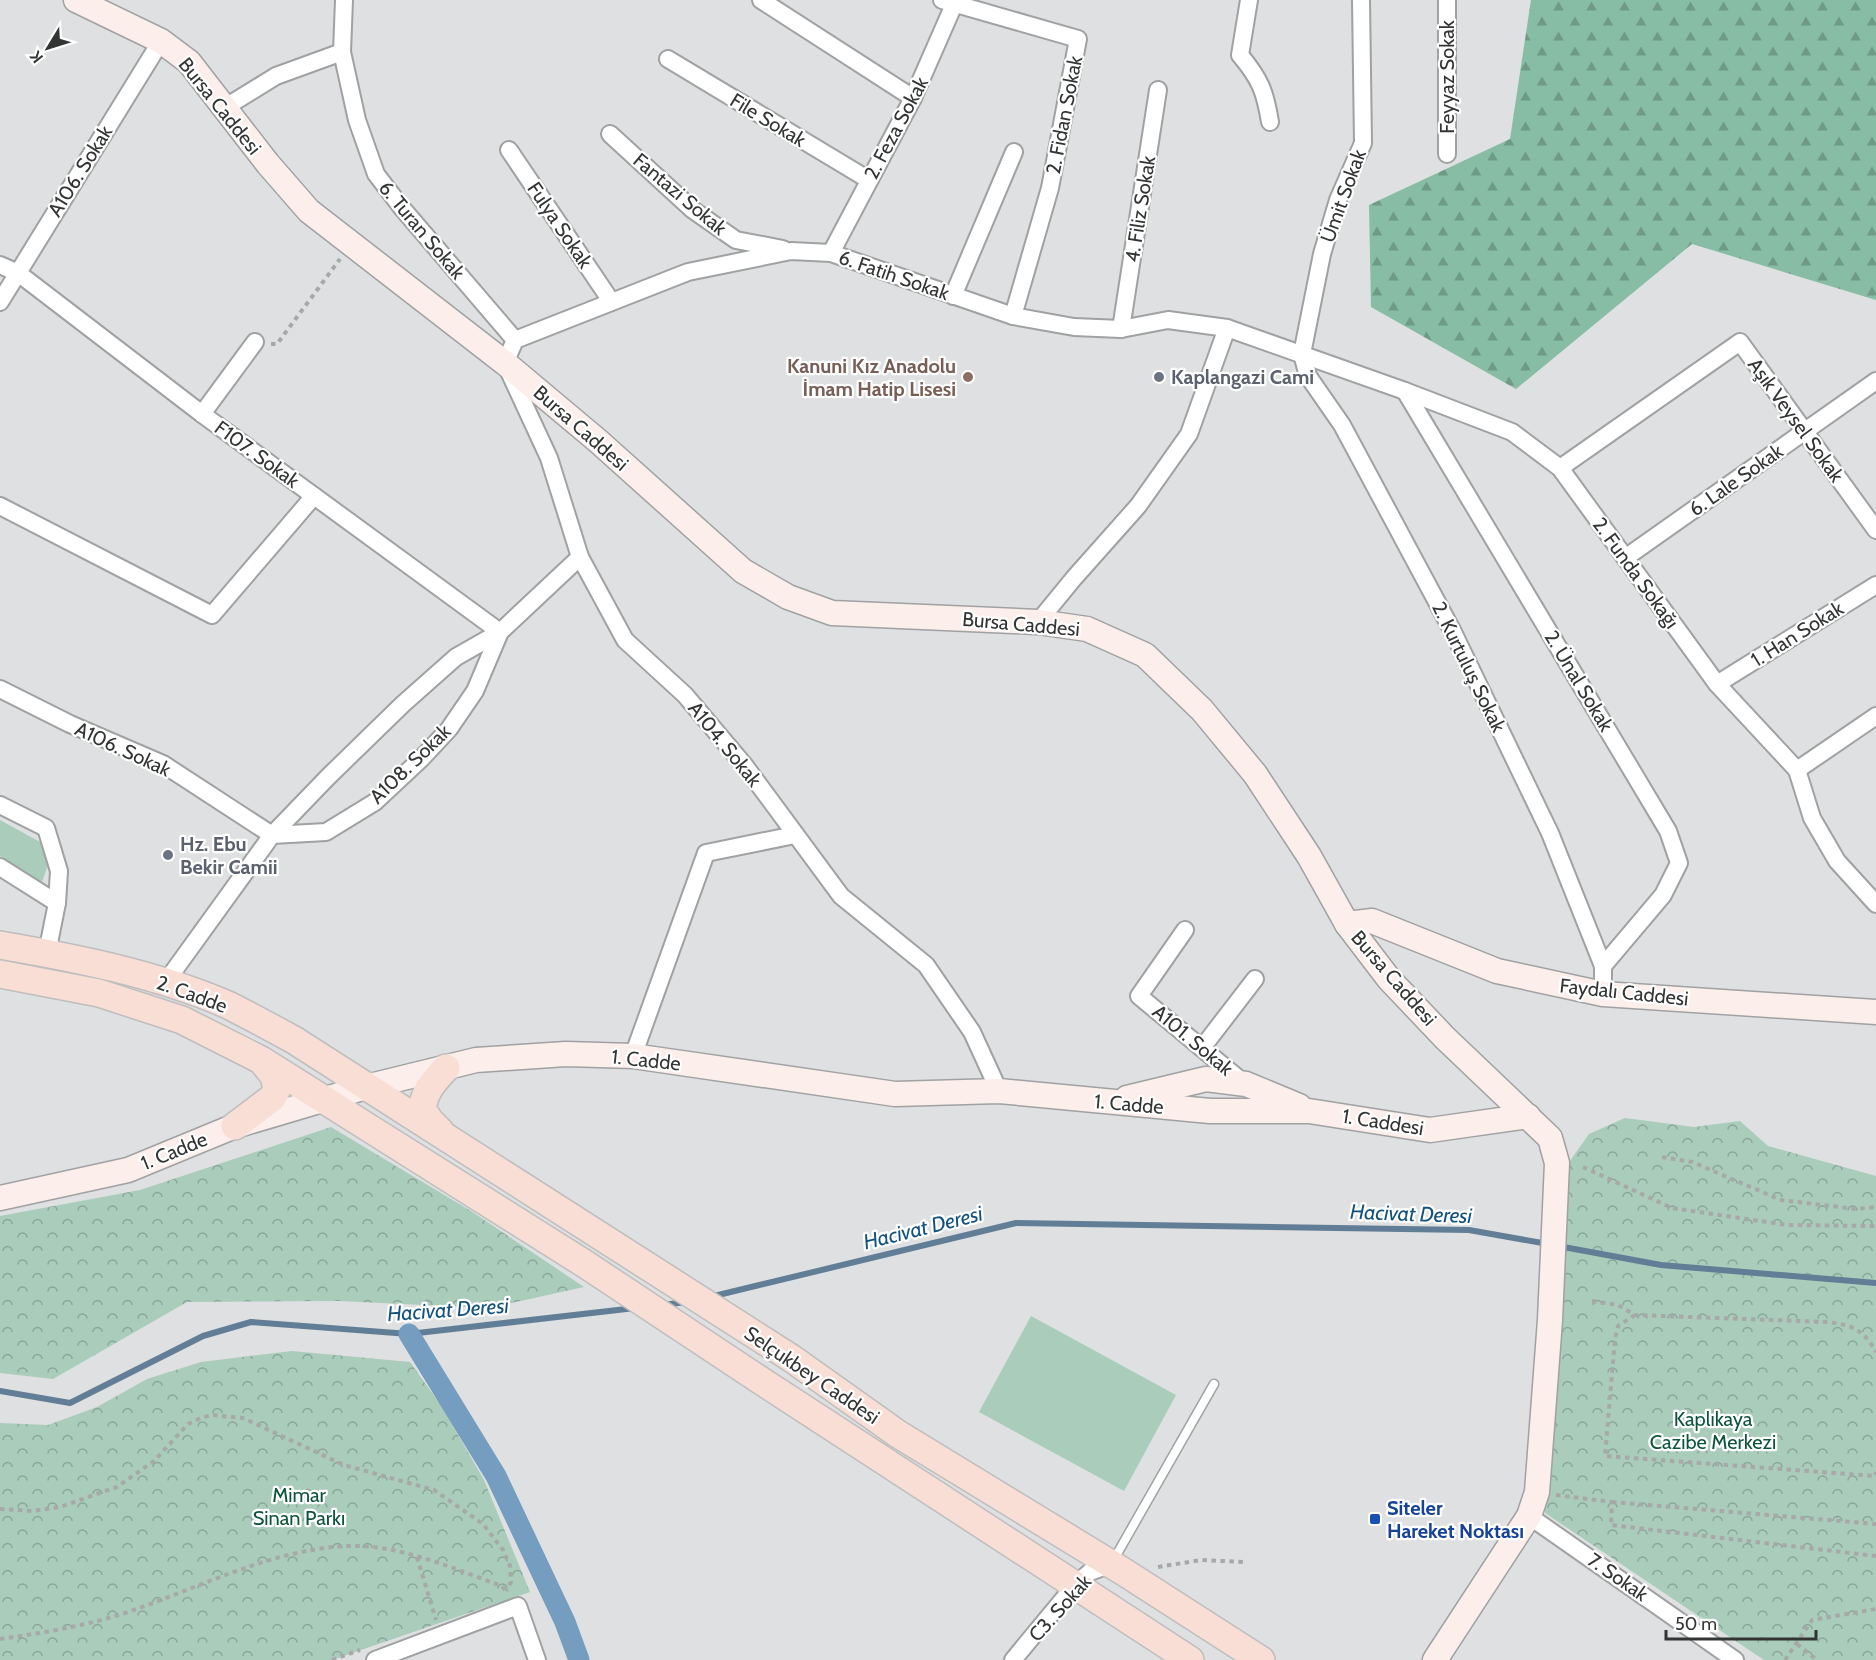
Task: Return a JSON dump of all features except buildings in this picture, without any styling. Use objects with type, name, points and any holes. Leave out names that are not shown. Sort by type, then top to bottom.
[{"type":"main road","name":"Bursa Caddesi","points":[[76,0],[160,41],[189,62],[268,164],[309,211],[505,363],[598,441],[743,571],[788,597],[832,612],[1038,622],[1087,629],[1145,655],[1202,710],[1255,774],[1309,856],[1347,924],[1389,980],[1445,1038],[1550,1138],[1557,1162],[1550,1320],[1537,1492],[1529,1516],[1435,1660]]},
{"type":"main road","name":"Faydalı Caddesi","points":[[1347,924],[1372,921],[1497,971],[1603,994],[1876,1012]]},
{"type":"main road","name":"2. Cadde","points":[[0,945],[71,957],[165,983],[227,1005],[294,1040],[366,1087]]},
{"type":"main road","name":"2. Cadde","points":[[0,974],[99,993],[172,1016],[261,1060],[324,1100]]},
{"type":"main road","name":"1. Cadde","points":[[0,1198],[128,1170],[235,1126],[366,1087],[476,1060],[566,1054],[633,1056],[895,1094],[999,1091],[1209,1112],[1309,1111]]},
{"type":"main road","points":[[235,1126],[272,1098],[277,1089],[274,1077],[261,1060]]},
{"type":"main road","points":[[446,1068],[429,1085],[422,1109],[430,1121],[452,1142]]},
{"type":"main road","points":[[1111,1102],[1206,1079],[1246,1084],[1309,1111]]},
{"type":"main road","name":"Selçukbey Caddesi","points":[[366,1087],[791,1358],[898,1434],[1118,1568],[1261,1660]]},
{"type":"main road","name":"Selçukbey Caddesi","points":[[324,1100],[585,1263],[763,1382],[1190,1660]]},
{"type":"main road","name":"1. Caddesi","points":[[1309,1111],[1430,1130],[1528,1116]]},
{"type":"main road","points":[[874,1454],[898,1434]]},
{"type":"street","name":"6. Turan Sokak","points":[[344,0],[342,52],[357,120],[376,174],[402,208],[515,340]]},
{"type":"street","points":[[761,0],[913,98]]},
{"type":"street","points":[[1249,0],[1240,55],[1258,76],[1267,99],[1270,122]]},
{"type":"street","name":"Ümit Sokak","points":[[1302,354],[1322,254],[1335,211],[1363,143],[1361,0]]},
{"type":"street","name":"Feyyaz Sokak","points":[[1447,154],[1448,0]]},
{"type":"street","name":"2. Feza Sokak","points":[[831,253],[931,61],[951,2]]},
{"type":"street","name":"2. Fidan Sokak","points":[[951,2],[1078,39],[1050,188],[1012,316]]},
{"type":"street","name":"A106. Sokak","points":[[0,302],[160,41]]},
{"type":"street","points":[[224,108],[276,76],[342,52]]},
{"type":"street","name":"File Sokak","points":[[668,59],[868,180]]},
{"type":"street","name":"4. Filiz Sokak","points":[[1121,329],[1158,90]]},
{"type":"street","name":"Fantazi Sokak","points":[[610,134],[693,210],[736,240],[791,251]]},
{"type":"street","name":"Fulya Sokak","points":[[509,150],[611,301]]},
{"type":"street","points":[[953,296],[1014,152]]},
{"type":"street","name":"6. Fatih Sokak","points":[[515,340],[688,272],[791,251],[831,253],[1012,316],[1074,327],[1121,329],[1168,320],[1227,328],[1302,354]]},
{"type":"street","name":"F107. Sokak","points":[[0,265],[18,273],[202,414],[500,632]]},
{"type":"street","points":[[1038,622],[1138,506],[1189,434],[1227,328]]},
{"type":"street","points":[[505,363],[515,340]]},
{"type":"street","points":[[202,414],[255,342]]},
{"type":"street","name":"Aşık Veysel Sokak","points":[[1560,468],[1740,342],[1876,530]]},
{"type":"street","name":"2. Funda Sokağı","points":[[1302,354],[1512,432],[1560,468],[1718,684],[1797,770],[1812,818],[1837,861],[1876,904]]},
{"type":"street","name":"2. Kurtuluş Sokak","points":[[1302,354],[1308,376],[1342,425],[1454,632],[1550,833],[1603,966],[1603,994]]},
{"type":"street","name":"A104. Sokak","points":[[505,363],[549,458],[580,557],[625,640],[685,695],[745,766],[841,896],[926,965],[972,1032],[999,1091]]},
{"type":"street","name":"6. Lale Sokak","points":[[1625,558],[1876,381]]},
{"type":"street","name":"2. Ünal Sokak","points":[[1406,391],[1668,831],[1679,863],[1663,895],[1603,966]]},
{"type":"street","points":[[0,506],[212,615],[315,496]]},
{"type":"street","name":"A108. Sokak","points":[[165,983],[272,835],[328,777],[403,704],[456,657],[500,632],[580,557]]},
{"type":"street","name":"1. Han Sokak","points":[[1718,684],[1876,585]]},
{"type":"street","name":"A108. Sokak","points":[[272,835],[326,832],[375,802],[450,729],[475,692],[500,632]]},
{"type":"street","name":"A106. Sokak","points":[[0,689],[70,724],[163,764],[272,835]]},
{"type":"street","points":[[1797,770],[1876,716]]},
{"type":"street","points":[[0,805],[46,828],[59,872],[57,903],[47,953]]},
{"type":"street","points":[[633,1056],[706,853],[795,835]]},
{"type":"street","points":[[0,867],[57,903]]},
{"type":"street","name":"A101. Sokak","points":[[1185,930],[1140,996],[1246,1084]]},
{"type":"street","points":[[1202,1048],[1255,979]]},
{"type":"street","name":"7. Sokak","points":[[1529,1516],[1735,1660]]},
{"type":"street","name":"C3. Sokak","points":[[1013,1660],[1076,1585],[1090,1572],[1118,1568]]},
{"type":"street","points":[[375,1660],[518,1606],[537,1660]]},
{"type":"lane","points":[[1118,1568],[1214,1384]]},
{"type":"path","points":[[277,344],[351,244]]},
{"type":"path","points":[[1662,1157],[1692,1162],[1781,1200],[1856,1209],[1876,1207]]},
{"type":"path","points":[[1583,1167],[1672,1208],[1787,1225],[1876,1226]]},
{"type":"path","points":[[1592,1301],[1618,1305],[1635,1315],[1827,1322],[1849,1325],[1868,1338],[1876,1352]]},
{"type":"path","points":[[1635,1315],[1618,1326],[1605,1456],[1875,1476],[1876,1472]]},
{"type":"path","points":[[0,1509],[33,1511],[60,1507],[117,1487],[154,1461],[188,1424],[212,1415],[243,1418],[344,1465],[434,1490],[483,1524],[503,1550],[510,1566],[511,1581],[506,1591]]},
{"type":"path","points":[[1537,1492],[1612,1502],[1876,1524]]},
{"type":"path","points":[[1612,1502],[1611,1526],[1876,1556]]},
{"type":"path","points":[[0,1639],[44,1632],[123,1614],[234,1572],[301,1553],[349,1546],[399,1552],[502,1586],[518,1606]]},
{"type":"path","points":[[417,1557],[441,1635]]},
{"type":"path","points":[[1118,1568],[1201,1560],[1245,1562]]},
{"type":"path","points":[[1785,1660],[1812,1620],[1876,1609]]},
{"type":"path","points":[[1797,1644],[1816,1660]]},
{"type":"green space","points":[[1531,0],[1876,0],[1876,300],[1692,244],[1516,389],[1371,307],[1369,205],[1510,139]]},
{"type":"green space","points":[[0,820],[40,842],[48,865],[42,882],[0,856]]},
{"type":"green space","name":"Kaplıkaya Cazibe Merkezi","points":[[1625,1118],[1694,1127],[1740,1121],[1768,1146],[1876,1176],[1876,1660],[1764,1660],[1545,1513],[1570,1161],[1589,1134]]},
{"type":"green space","points":[[331,1127],[471,1211],[584,1287],[488,1308],[339,1301],[187,1302],[53,1379],[0,1373],[0,1216],[140,1190]]},
{"type":"green space","points":[[1031,1316],[1176,1395],[1124,1491],[979,1412]]},
{"type":"green space","name":"Mimar Sinan Parkı","points":[[292,1351],[410,1362],[442,1407],[484,1480],[530,1592],[332,1660],[0,1660],[0,1423],[48,1425],[97,1407],[147,1379],[201,1362]]},
{"type":"waterway","name":"Hacivat Deresi","points":[[710,1297],[1016,1223],[1469,1230],[1548,1244]]},
{"type":"waterway","name":"Hacivat Deresi","points":[[1558,1246],[1661,1265],[1876,1283]]},
{"type":"waterway","name":"Hacivat Deresi","points":[[663,1305],[686,1302]]},
{"type":"waterway","name":"Hacivat Deresi","points":[[0,1391],[70,1403],[203,1336],[251,1322],[409,1334],[635,1308]]},
{"type":"waterway","points":[[409,1334],[496,1476],[565,1622],[579,1660]]},
{"type":"place","name":"Kanuni Kız Anadolu İmam Hatip Lisesi","points":[[968,377]]},
{"type":"place","name":"Kaplangazi Cami","points":[[1159,377]]},
{"type":"place","name":"Hz. Ebu Bekir Camii","points":[[168,855]]},
{"type":"place","name":"Siteler Hareket Noktası","points":[[1375,1519]]}]
